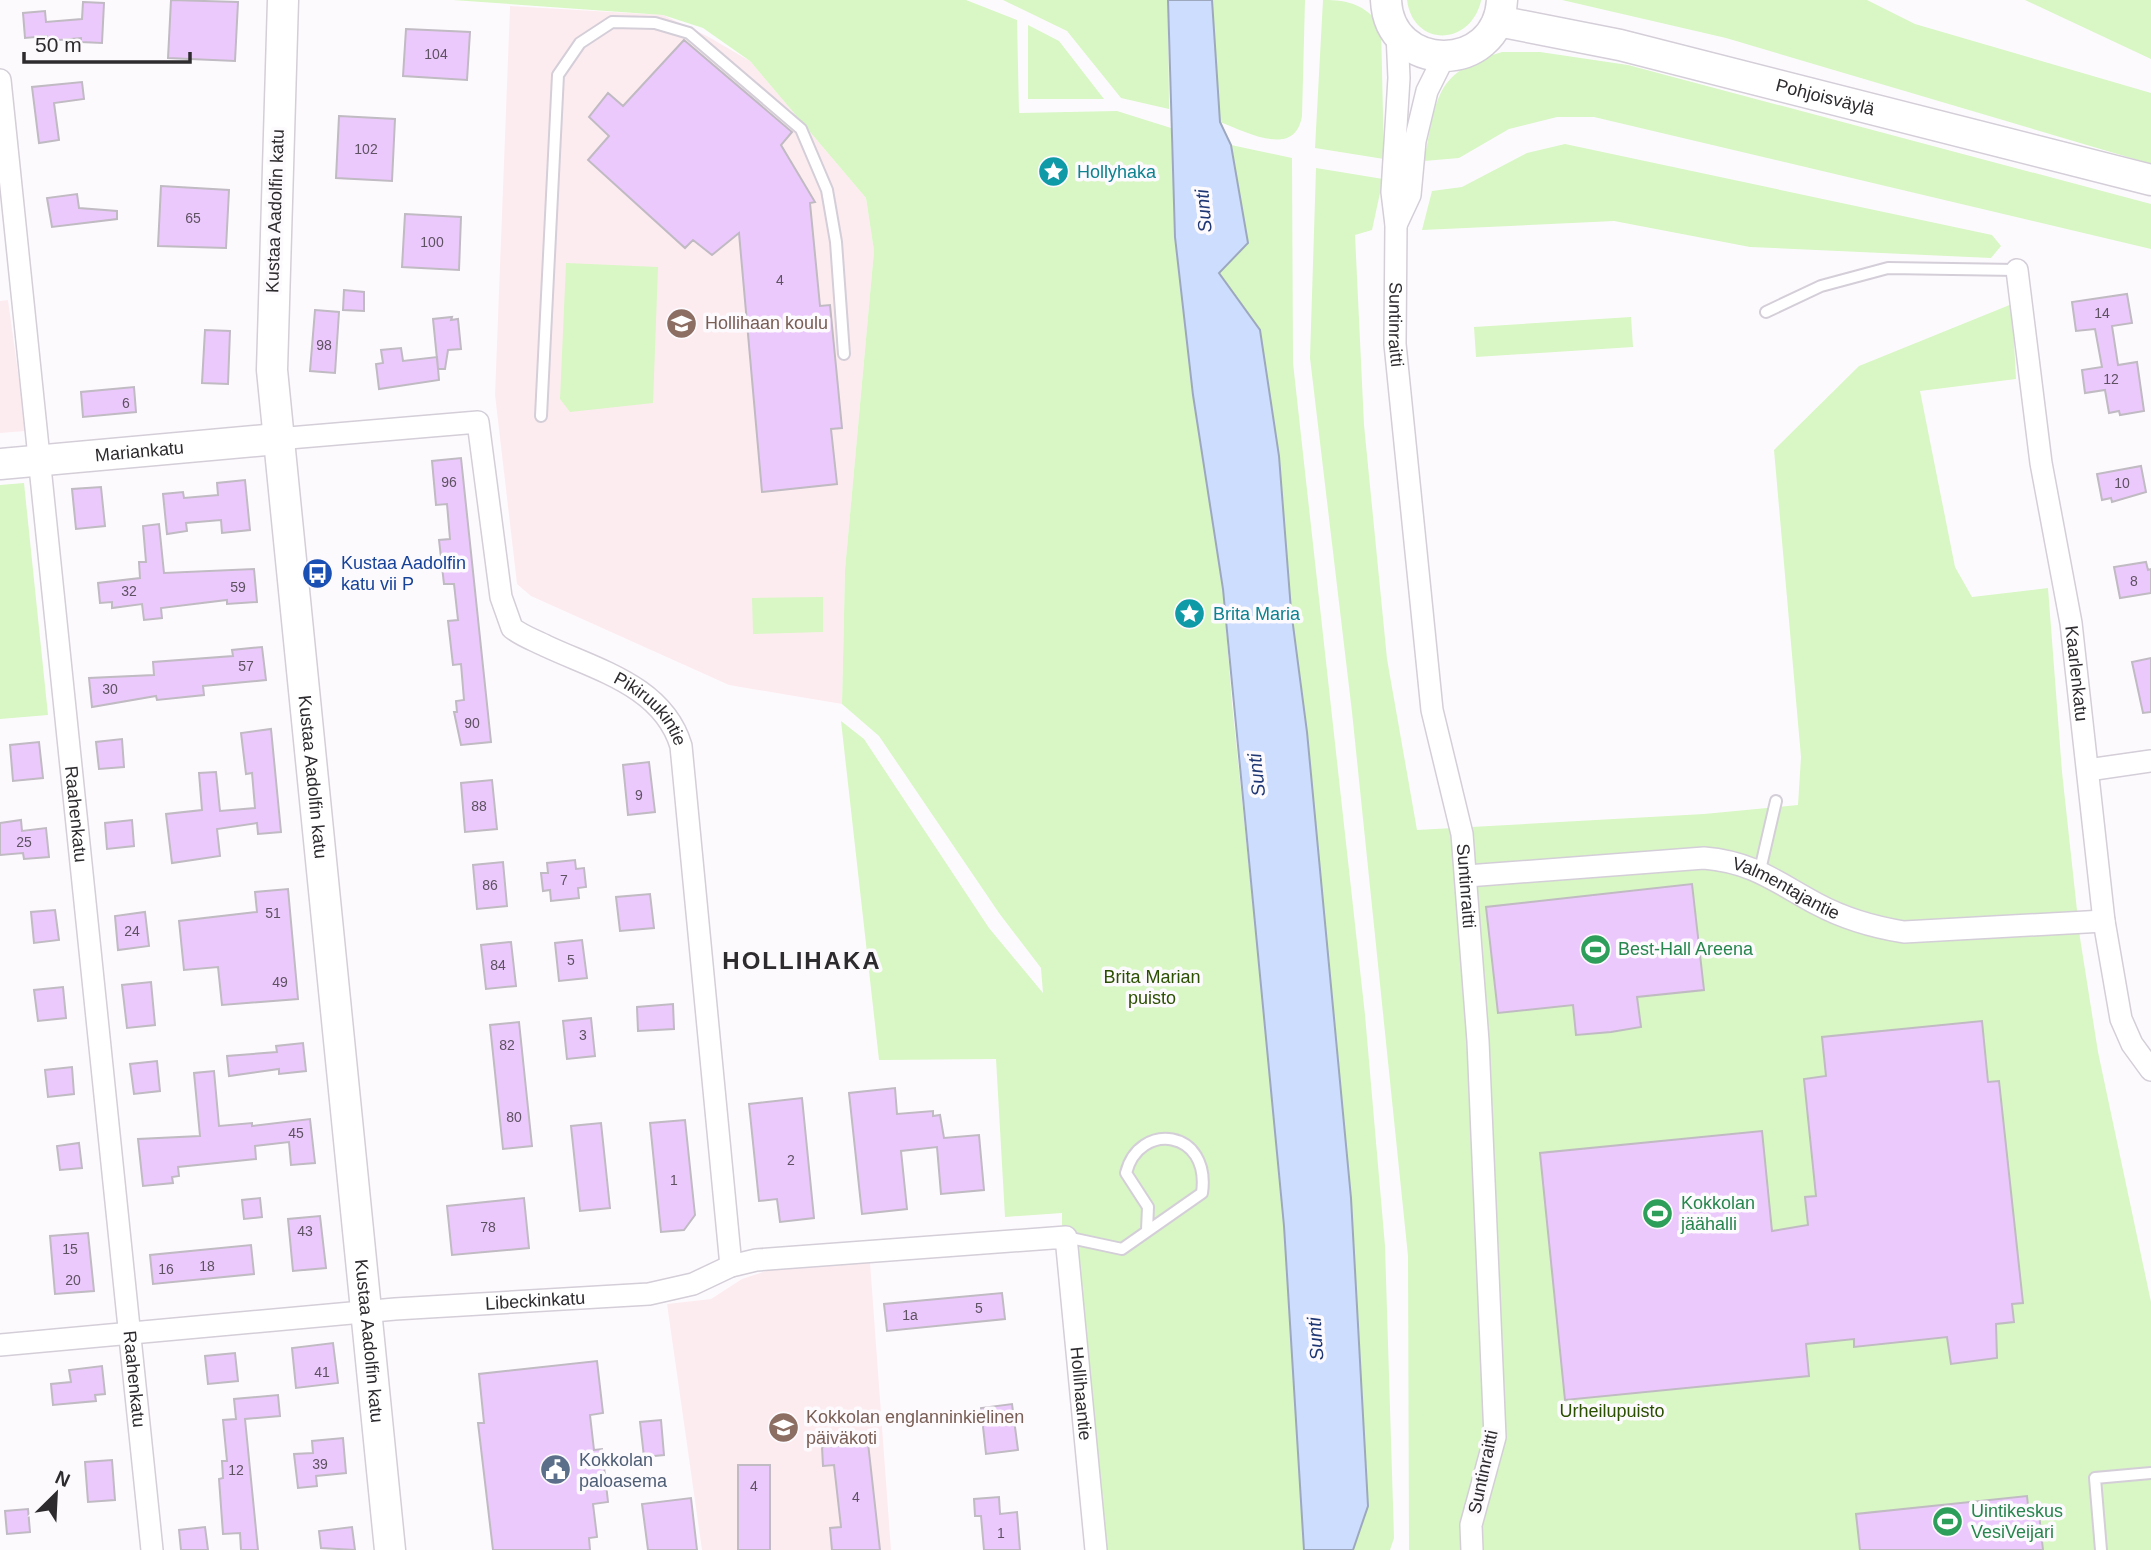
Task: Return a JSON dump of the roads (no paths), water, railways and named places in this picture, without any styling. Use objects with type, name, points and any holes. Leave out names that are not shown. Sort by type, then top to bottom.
[{"type":"main road","name":"Kustaa Aadolfin katu","points":[[283,0],[272,370],[364,1312],[390,1550]]},
{"type":"main road","points":[[1386,0],[1390,21],[1397,33],[1417,50],[1444,57],[1470,51],[1482,43],[1500,11]]},
{"type":"main road","name":"Pohjoisväylä","points":[[1500,11],[1633,48],[2151,180]]},
{"type":"main road","name":"Mariankatu","points":[[0,464],[277,439]]},
{"type":"street","name":"Suntinraitti","points":[[1397,33],[1399,78],[1392,192],[1396,225],[1395,344],[1432,710],[1462,834],[1478,1041],[1494,1437],[1472,1525],[1472,1550]]},
{"type":"street","name":"Suntinraitti","points":[[1396,225],[1410,195],[1415,141],[1427,91],[1444,57]]},
{"type":"street","name":"Raahenkatu","points":[[0,80],[152,1550]]},
{"type":"street","name":"Kaarlenkatu","points":[[2017,270],[2041,463],[2071,623],[2104,922],[2121,1019],[2132,1044],[2151,1069]]},
{"type":"street","name":"Pikiruukintie","points":[[277,439],[478,422],[501,597],[507,619],[522,635],[642,691],[662,708],[677,732],[681,746],[731,1266]]},
{"type":"street","points":[[2088,770],[2151,761]]},
{"type":"street","name":"Valmentajantie","points":[[1466,876],[1682,858],[1729,860],[1760,870],[1842,916],[1873,927],[1904,932],[2104,922]]},
{"type":"street","name":"Libeckinkatu","points":[[0,1345],[364,1312],[649,1294],[693,1284],[731,1266],[756,1260],[1066,1237]]},
{"type":"street","name":"Hollihaantie","points":[[1066,1237],[1096,1550]]},
{"type":"lane","points":[[541,416],[558,75],[580,43],[612,22],[655,23],[690,33],[801,129],[827,190],[836,242],[844,354]]},
{"type":"lane","points":[[1766,312],[1821,286],[1888,268],[2017,270]]},
{"type":"lane","points":[[1760,870],[1776,801]]},
{"type":"lane","points":[[1066,1237],[1122,1249],[1202,1193],[1201,1171],[1196,1154],[1183,1142],[1173,1138],[1157,1139],[1128,1162],[1126,1173],[1148,1207],[1147,1230]]},
{"type":"lane","points":[[2101,1550],[2095,1478],[2151,1473]]},
{"type":"water","name":"Sunti","points":[[1168,0],[1212,0],[1220,122],[1231,145],[1248,243],[1219,273],[1260,330],[1279,456],[1291,610],[1307,732],[1351,1198],[1368,1506],[1353,1550],[1304,1550],[1284,1226],[1223,589],[1193,395],[1175,237]]},
{"type":"place","name":"Hollyhaka","points":[[1054,172]]},
{"type":"place","name":"Hollihaan koulu","points":[[682,323]]},
{"type":"place","name":"Kustaa Aadolfin katu vii P","points":[[318,573]]},
{"type":"place","name":"Brita Maria","points":[[1190,614]]},
{"type":"place","name":"Best‑Hall Areena","points":[[1595,949]]},
{"type":"place","name":"Kokkolan jäähalli","points":[[1658,1213]]},
{"type":"place","name":"Kokkolan englanninkielinen päiväkoti","points":[[783,1427]]},
{"type":"place","name":"Kokkolan paloasema","points":[[556,1470]]},
{"type":"place","name":"Uintikeskus VesiVeijari","points":[[1948,1521]]},
{"type":"district","name":"HOLLIHAKA","points":[[802,961]]},
{"type":"park label","name":"Brita Marian puisto","points":[[1152,988]]},
{"type":"park label","name":"Urheilupuisto","points":[[1612,1411]]}]
